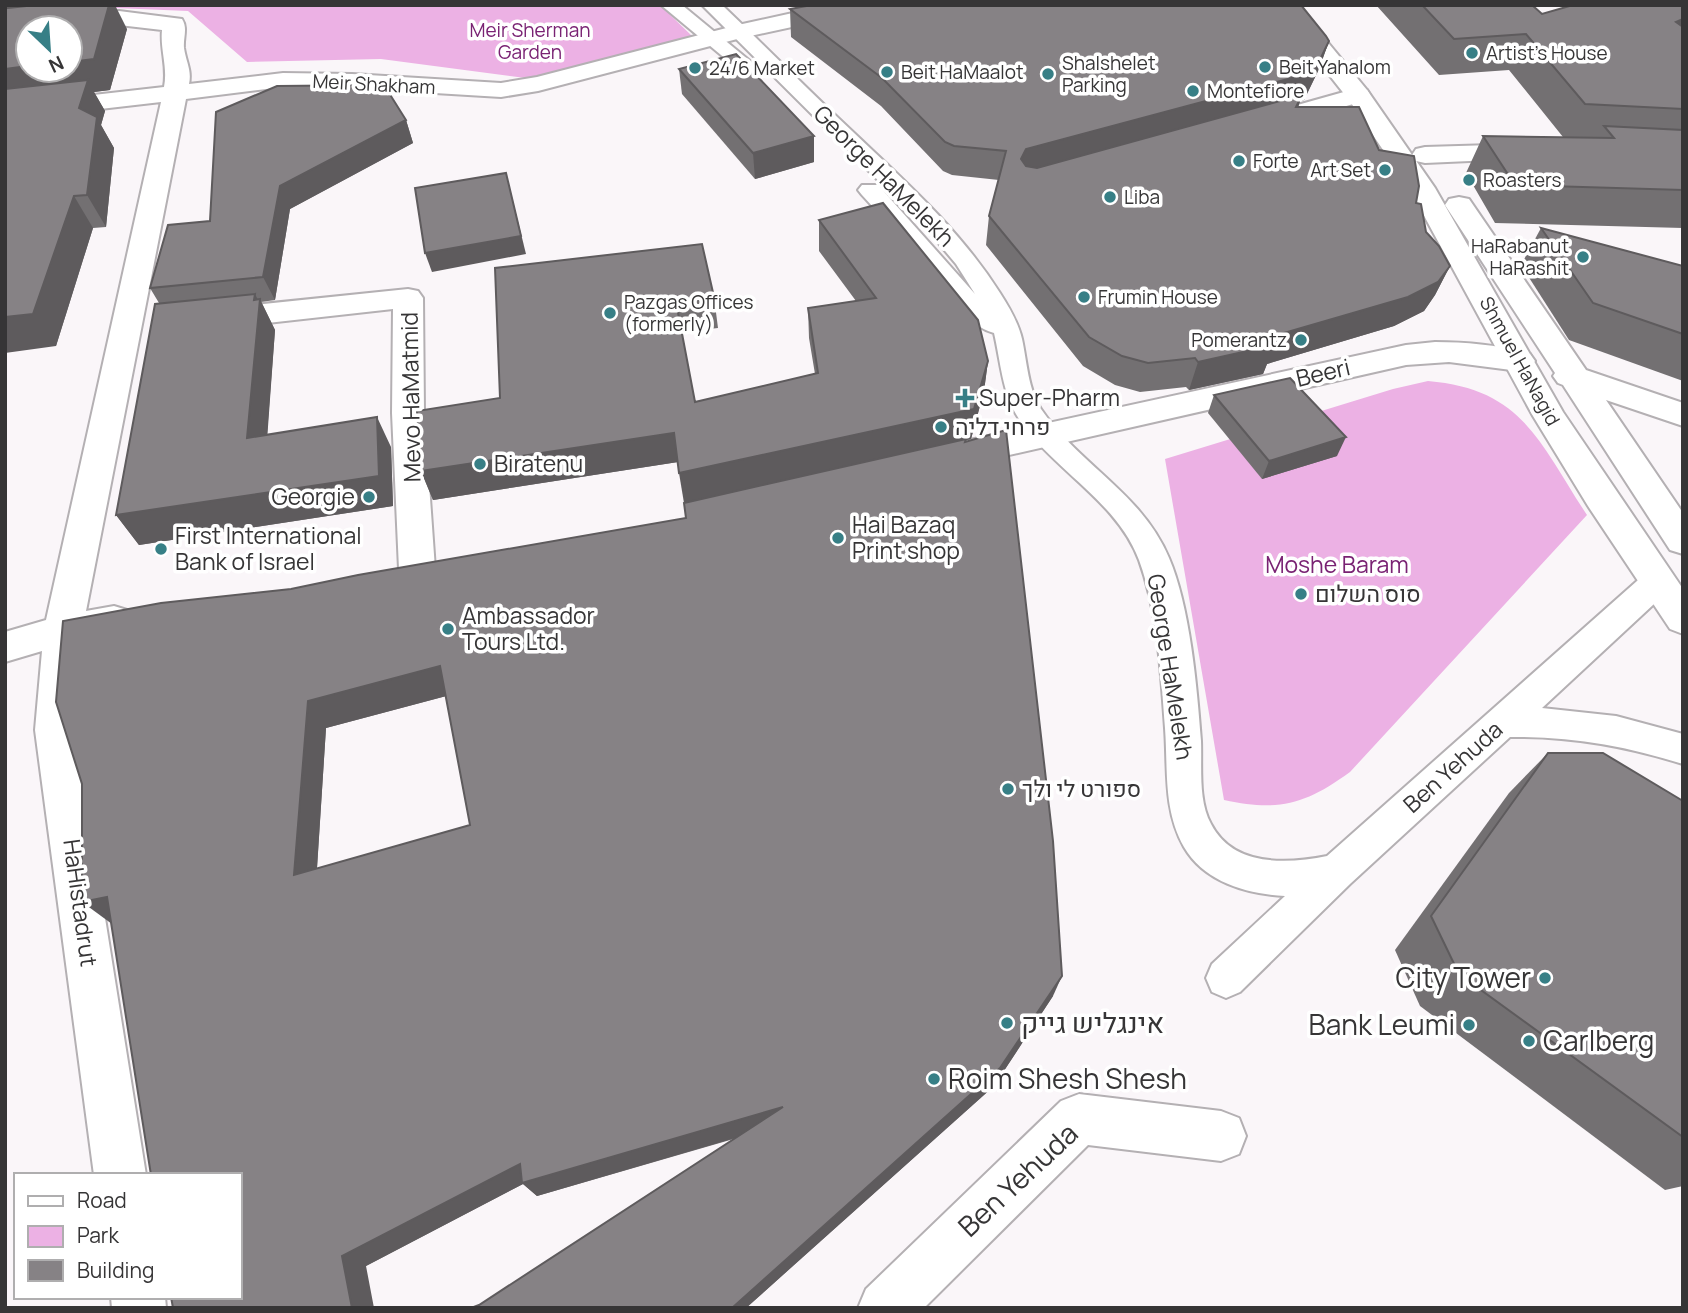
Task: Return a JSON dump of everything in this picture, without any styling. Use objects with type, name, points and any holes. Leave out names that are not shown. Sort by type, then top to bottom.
[{"type":"street","name":"Meir Shakham","points":[[5,113],[283,80],[352,81],[501,90],[538,84],[713,38],[861,5]]},
{"type":"street","name":"Shmuel HaNagid","points":[[1285,5],[1358,95],[1422,187],[1549,416],[1683,619]]},
{"type":"street","name":"Shmuel HaNagid","points":[[1304,5],[1425,155],[1683,541]]},
{"type":"street","points":[[5,26],[119,18],[174,24],[172,47],[179,74],[173,93],[155,325],[63,630]]},
{"type":"street","points":[[1242,128],[1358,95]]},
{"type":"street","points":[[1425,155],[1550,151]]},
{"type":"street","name":"Mevo HaMatmid","points":[[155,325],[408,298],[408,413],[417,569]]},
{"type":"street","name":"Beeri","points":[[922,463],[1433,350],[1464,351],[1519,361],[1683,415]]},
{"type":"street","name":"Ben Yehuda","points":[[1657,582],[1683,557]]},
{"type":"street","points":[[5,647],[63,630],[145,616]]},
{"type":"street","name":"HaHistadrut","points":[[63,630],[55,730],[120,1173]]},
{"type":"street","name":"Ben Yehuda","points":[[884,1308],[1079,1119],[1220,1136]]},
{"type":"lane","points":[[670,5],[713,38],[754,75],[862,181],[935,261],[958,293],[1007,335]]},
{"type":"lane","name":"George HaMelekh","points":[[711,5],[942,231],[999,312],[1007,335],[1016,385],[1029,412],[1070,461],[1116,502],[1138,528],[1154,559],[1163,599],[1179,697],[1188,813],[1195,832],[1206,849],[1223,863],[1249,875],[1276,880],[1337,872]]},
{"type":"lane","name":"Ben Yehuda","points":[[1226,978],[1337,872],[1657,582]]},
{"type":"lane","points":[[1503,722],[1547,720],[1593,726],[1636,733],[1683,749]]},
{"type":"green space","name":"Meir Sherman Garden","points":[[42,5],[660,5],[692,36],[533,79],[381,59],[247,62],[188,11]]},
{"type":"green space","name":"Moshe Baram","points":[[1428,381],[1460,386],[1487,395],[1508,408],[1526,424],[1541,444],[1587,515],[1350,772],[1319,792],[1291,803],[1261,805],[1224,800],[1165,459],[1393,389]]},
{"type":"building","points":[[5,5],[8,5],[7,8],[36,5],[109,5],[94,59],[84,60],[84,14],[14,14],[14,68],[5,69]]},
{"type":"building","points":[[812,5],[1301,5],[1329,41],[1314,72],[1026,149],[1021,159],[1026,166],[1037,168],[1302,95],[1296,107],[1359,107],[1379,150],[1414,156],[1419,186],[1416,203],[1421,204],[1426,232],[1439,246],[1450,266],[1438,282],[1408,297],[1267,338],[1274,345],[1198,362],[1195,358],[1148,363],[1122,356],[1089,337],[989,216],[1006,151],[954,146],[945,142],[882,78],[790,9]]},
{"type":"building","points":[[1422,5],[1532,5],[1542,14],[1573,5],[1682,5],[1683,19],[1676,22],[1683,27],[1683,109],[1585,104],[1526,34],[1454,39]]},
{"type":"building","points":[[736,54],[814,136],[753,153],[679,69]]},
{"type":"building","points":[[84,80],[88,80],[79,108],[97,117],[87,195],[74,196],[33,314],[5,317],[5,89],[84,84]]},
{"type":"building","points":[[384,85],[406,120],[280,186],[263,277],[150,288],[168,225],[210,221],[216,112],[277,86]]},
{"type":"building","points":[[1604,126],[1683,130],[1683,190],[1515,185],[1483,136],[1614,138]]},
{"type":"building","points":[[506,173],[521,236],[425,253],[415,188]]},
{"type":"building","points":[[883,203],[978,320],[988,361],[974,409],[679,473],[674,433],[421,471],[417,411],[500,398],[495,268],[702,244],[714,297],[676,302],[695,402],[818,373],[808,308],[876,298],[819,220]]},
{"type":"building","points":[[1541,228],[1683,266],[1683,334],[1593,303]]},
{"type":"building","points":[[255,294],[254,300],[260,299],[247,438],[377,417],[379,476],[116,515],[155,304]]},
{"type":"building","points":[[1290,378],[1346,437],[1269,461],[1214,395]]},
{"type":"building","points":[[1006,430],[1053,841],[1062,976],[1000,1068],[732,1308],[471,1308],[783,1107],[522,1183],[520,1164],[342,1256],[352,1308],[173,1308],[171,1299],[242,1299],[242,1173],[151,1173],[107,897],[82,902],[82,784],[56,702],[63,621],[161,603],[291,589],[686,518],[684,503],[966,439],[965,442]],"holes":[[[440,666],[470,825],[294,875],[308,701]]]},
{"type":"building","name":"City Tower","points":[[1548,753],[1603,753],[1683,801],[1683,1137],[1459,974],[1431,916]]},
{"type":"place","name":"Artist's House","points":[[1472,53]]},
{"type":"place","name":"Beit Yahalom","points":[[1265,67]]},
{"type":"place","name":"24/6 Market","points":[[695,68]]},
{"type":"place","name":"Beit HaMaalot","points":[[887,72]]},
{"type":"place","name":"Shalshelet Parking","points":[[1048,74]]},
{"type":"place","name":"Montefiore","points":[[1193,91]]},
{"type":"place","name":"Forte","points":[[1239,161]]},
{"type":"place","name":"Art Set","points":[[1385,170]]},
{"type":"place","name":"Roasters","points":[[1469,180]]},
{"type":"place","name":"Liba","points":[[1110,197]]},
{"type":"place","name":"HaRabanut HaRashit","points":[[1583,257]]},
{"type":"place","name":"Frumin House","points":[[1084,297]]},
{"type":"place","name":"Pazgas Offices (formerly)","points":[[610,313]]},
{"type":"place","name":"Pomerantz","points":[[1301,340]]},
{"type":"place","name":"Super-Pharm","points":[[965,398]]},
{"type":"place","name":"פרחי דליה","points":[[941,427]]},
{"type":"place","name":"Biratenu","points":[[480,464]]},
{"type":"place","name":"Georgie","points":[[369,497]]},
{"type":"place","name":"Hai Bazaq Print shop","points":[[838,538]]},
{"type":"place","name":"First International Bank of Israel","points":[[161,549]]},
{"type":"place","name":"סוס השלום","points":[[1301,594]]},
{"type":"place","name":"Ambassador Tours Ltd.","points":[[448,629]]},
{"type":"place","name":"ספורט לי ולך","points":[[1008,789]]},
{"type":"place","name":"City Tower","points":[[1545,978]]},
{"type":"place","name":"אינגליש גייק","points":[[1007,1023]]},
{"type":"place","name":"Bank Leumi","points":[[1469,1025]]},
{"type":"place","name":"Carlberg","points":[[1529,1041]]},
{"type":"place","name":"Roim Shesh Shesh","points":[[934,1079]]}]
